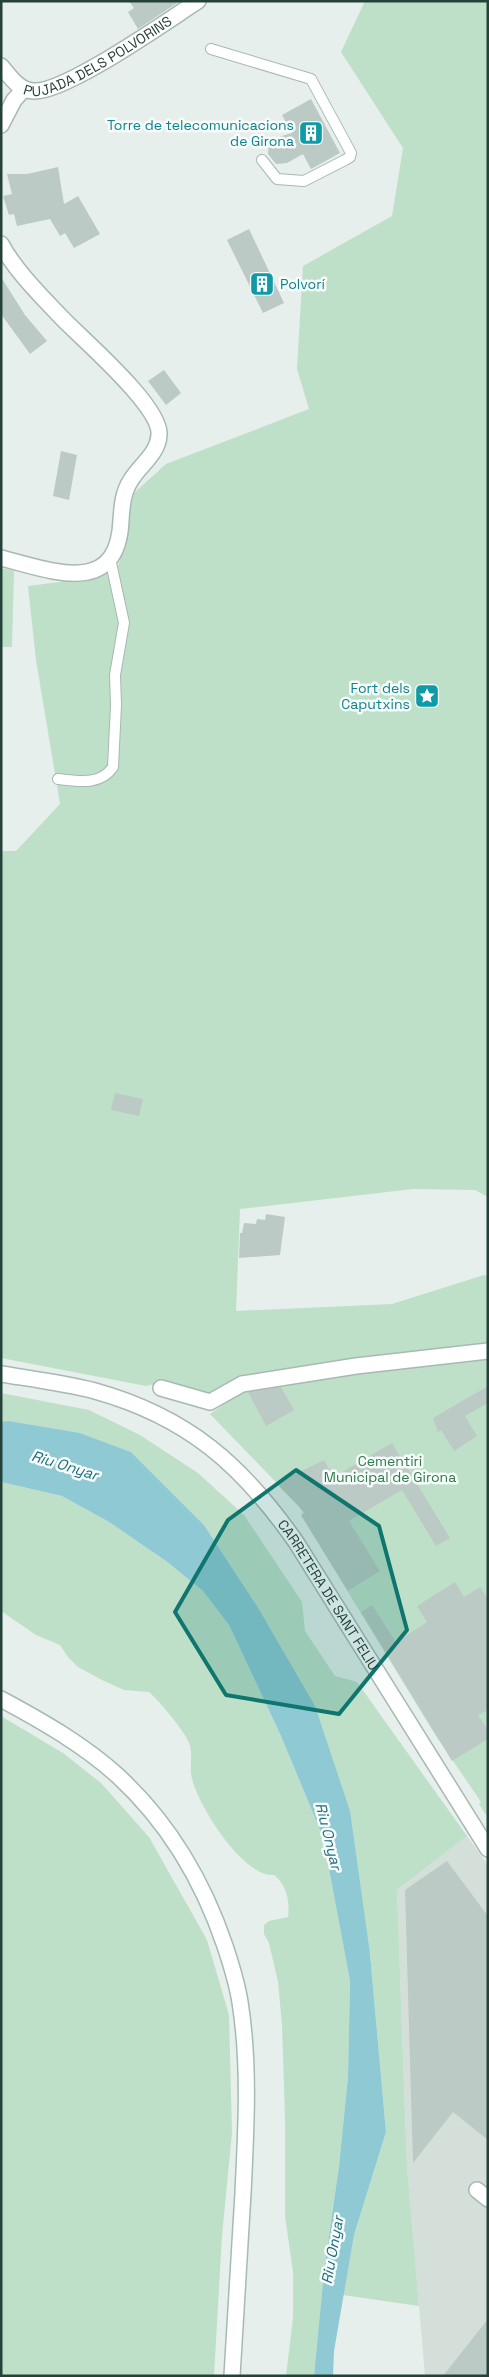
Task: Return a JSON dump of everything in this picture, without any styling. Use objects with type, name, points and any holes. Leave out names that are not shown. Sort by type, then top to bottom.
[{"type":"street","name":"PUJADA DELS POLVORINS","points":[[1,66],[14,82],[24,89],[44,90],[78,76],[198,1]]},
{"type":"street","points":[[1,125],[14,100],[24,89]]},
{"type":"street","points":[[1,244],[14,263],[61,317],[138,395],[159,426],[156,447],[132,480],[125,494],[119,535],[110,558],[87,573],[75,574],[61,573],[1,558]]},
{"type":"street","points":[[161,1388],[210,1402],[242,1384],[356,1366],[488,1351]]},
{"type":"street","name":"CARRETERA DE SANT FELIU","points":[[1,1374],[76,1387],[113,1397],[164,1418],[193,1434],[222,1455],[270,1505],[301,1550],[488,1849]]},
{"type":"street","points":[[1,1699],[32,1715],[81,1747],[118,1776],[140,1798],[168,1832],[191,1868],[209,1901],[229,1958],[240,2000],[246,2072],[245,2146],[232,2376]]},
{"type":"lane","points":[[211,49],[311,79],[350,153],[350,157],[345,160],[304,181],[297,182],[277,179],[262,160]]},
{"type":"lane","points":[[58,779],[96,780],[108,775],[113,767],[116,675],[124,623],[110,558]]},
{"type":"highlighted area","points":[[296,1470],[379,1526],[407,1630],[339,1714],[226,1695],[175,1612],[228,1520]]},
{"type":"shaded area","points":[[467,1836],[488,1865],[488,2376],[425,2376],[407,2167],[397,1890]]},
{"type":"green space","points":[[365,1],[488,1],[488,1197],[475,1190],[413,1189],[240,1209],[236,1311],[392,1304],[484,1275],[488,1276],[488,1345],[385,1354],[235,1381],[209,1397],[159,1383],[146,1386],[1,1358],[1,851],[16,851],[60,804],[36,660],[28,586],[99,577],[119,564],[134,493],[166,464],[309,409],[297,369],[303,266],[392,216],[403,148],[341,52]]},
{"type":"green space","points":[[1,568],[14,571],[12,647],[1,647]]},
{"type":"green space","name":"Cementiri Municipal de Girona","points":[[488,1356],[488,1815],[486,1815],[479,1804],[481,1802],[434,1733],[301,1515],[303,1513],[299,1506],[210,1414],[246,1389]]},
{"type":"green space","points":[[1,1393],[89,1410],[140,1435],[198,1473],[244,1515],[302,1602],[305,1631],[335,1676],[357,1682],[467,1836],[397,1890],[407,2167],[419,2306],[343,2295],[354,2235],[386,2132],[370,1954],[257,1606],[204,1525],[131,1452],[80,1433],[1,1422]]},
{"type":"green space","points":[[1,1482],[62,1496],[109,1522],[166,1561],[203,1591],[229,1625],[281,1736],[323,1837],[350,1981],[348,2077],[339,2166],[324,2271],[314,2376],[286,2376],[293,2318],[293,2272],[285,2216],[285,2117],[282,2025],[278,1982],[269,1943],[264,1934],[264,1925],[269,1921],[288,1917],[287,1894],[282,1884],[274,1875],[262,1873],[249,1864],[235,1852],[222,1836],[194,1787],[191,1774],[190,1747],[186,1737],[165,1709],[149,1692],[124,1690],[78,1667],[60,1645],[36,1635],[1,1611]]},
{"type":"green space","points":[[1,1716],[63,1753],[101,1783],[149,1837],[207,1940],[229,2015],[232,2133],[222,2236],[214,2376],[1,2376]]},
{"type":"water","name":"Riu Onyar","points":[[8,1421],[80,1433],[131,1452],[204,1525],[257,1606],[315,1706],[350,1811],[370,1954],[386,2132],[354,2235],[334,2351],[333,2376],[314,2376],[324,2271],[339,2166],[348,2077],[350,1981],[323,1837],[281,1736],[229,1625],[203,1591],[166,1561],[109,1522],[62,1496],[1,1482],[1,1422]]},
{"type":"building","points":[[129,1],[180,1],[138,29],[128,12],[134,8]]},
{"type":"building","name":"Torre de telecomunicacions de Girona","points":[[311,99],[340,153],[311,169],[303,154],[287,163],[276,164],[268,154],[269,143],[275,138],[292,133],[282,115]]},
{"type":"building","points":[[58,167],[64,204],[78,196],[100,234],[74,248],[65,233],[60,236],[50,219],[17,226],[14,214],[9,215],[3,196],[12,194],[7,174],[27,174]]},
{"type":"building","name":"Polvorí","points":[[249,229],[284,303],[263,313],[227,240]]},
{"type":"building","points":[[1,277],[25,315],[47,341],[30,354],[1,314]]},
{"type":"building","points":[[164,370],[181,393],[166,405],[148,381]]},
{"type":"building","points":[[61,451],[77,455],[69,500],[53,496]]},
{"type":"building","points":[[115,1093],[143,1099],[139,1116],[111,1110]]},
{"type":"building","points":[[266,1214],[285,1217],[280,1255],[239,1258],[240,1233],[242,1233],[244,1223],[256,1224],[257,1219],[265,1220]]},
{"type":"building","points":[[488,1386],[488,1403],[465,1416],[477,1436],[454,1451],[441,1430],[438,1432],[433,1418]]},
{"type":"building","points":[[281,1387],[294,1410],[266,1426],[248,1392]]},
{"type":"building","points":[[392,1443],[450,1538],[436,1546],[402,1490],[349,1521],[380,1571],[348,1591],[301,1515],[305,1513],[276,1483],[324,1460],[334,1477]]},
{"type":"building","points":[[455,1582],[464,1597],[480,1587],[488,1599],[488,1710],[478,1715],[488,1730],[488,1739],[452,1761],[361,1612],[372,1605],[396,1642],[427,1622],[417,1606]]},
{"type":"building","points":[[447,1861],[488,1916],[488,2140],[453,2112],[413,2163],[405,1890]]},
{"type":"building","points":[[488,2319],[488,2376],[443,2376]]},
{"type":"place","name":"Torre de telecomunicacions de Girona","points":[[311,133]]},
{"type":"place","name":"Polvorí","points":[[262,284]]},
{"type":"place","name":"Fort dels Caputxins","points":[[427,696]]}]
